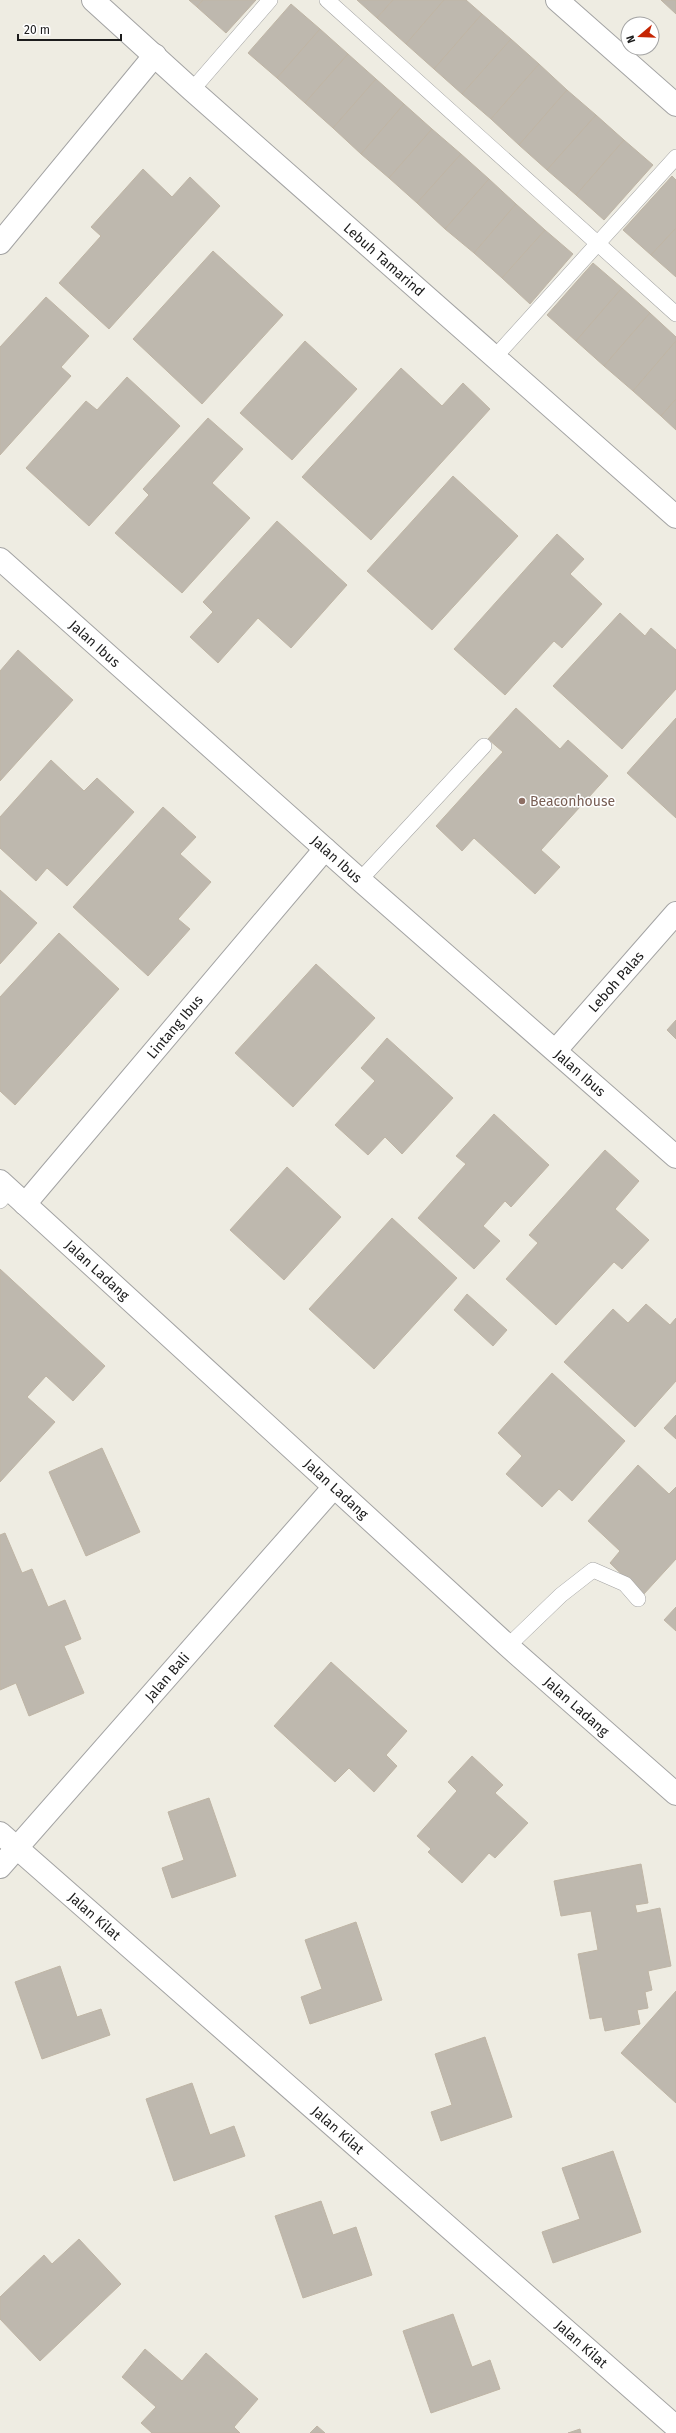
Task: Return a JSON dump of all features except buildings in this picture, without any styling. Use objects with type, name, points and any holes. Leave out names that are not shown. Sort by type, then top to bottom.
[{"type":"street","name":"Lebuh Tamarind","points":[[94,0],[192,90],[676,517]]},
{"type":"street","points":[[557,0],[676,104]]},
{"type":"street","points":[[0,243],[155,55]]},
{"type":"street","name":"Jalan Ibus","points":[[0,558],[325,849],[556,1050],[676,1157]]},
{"type":"street","name":"Lintang Ibus","points":[[9,1194],[325,849]]},
{"type":"street","name":"Leboh Palas","points":[[556,1050],[676,913]]},
{"type":"street","name":"Jalan Ladang","points":[[9,1194],[508,1646],[676,1794]]},
{"type":"street","name":"Jalan Bali","points":[[0,1867],[334,1487]]},
{"type":"street","name":"Jalan Kilat","points":[[0,1833],[676,2427]]},
{"type":"lane","points":[[192,90],[270,0]]},
{"type":"lane","points":[[327,0],[676,314]]},
{"type":"lane","points":[[496,357],[676,157]]},
{"type":"lane","points":[[360,880],[484,746]]},
{"type":"lane","points":[[508,1646],[561,1595],[593,1570],[625,1584],[638,1599]]},
{"type":"place","name":"Beaconhouse","points":[[522,801]]}]
